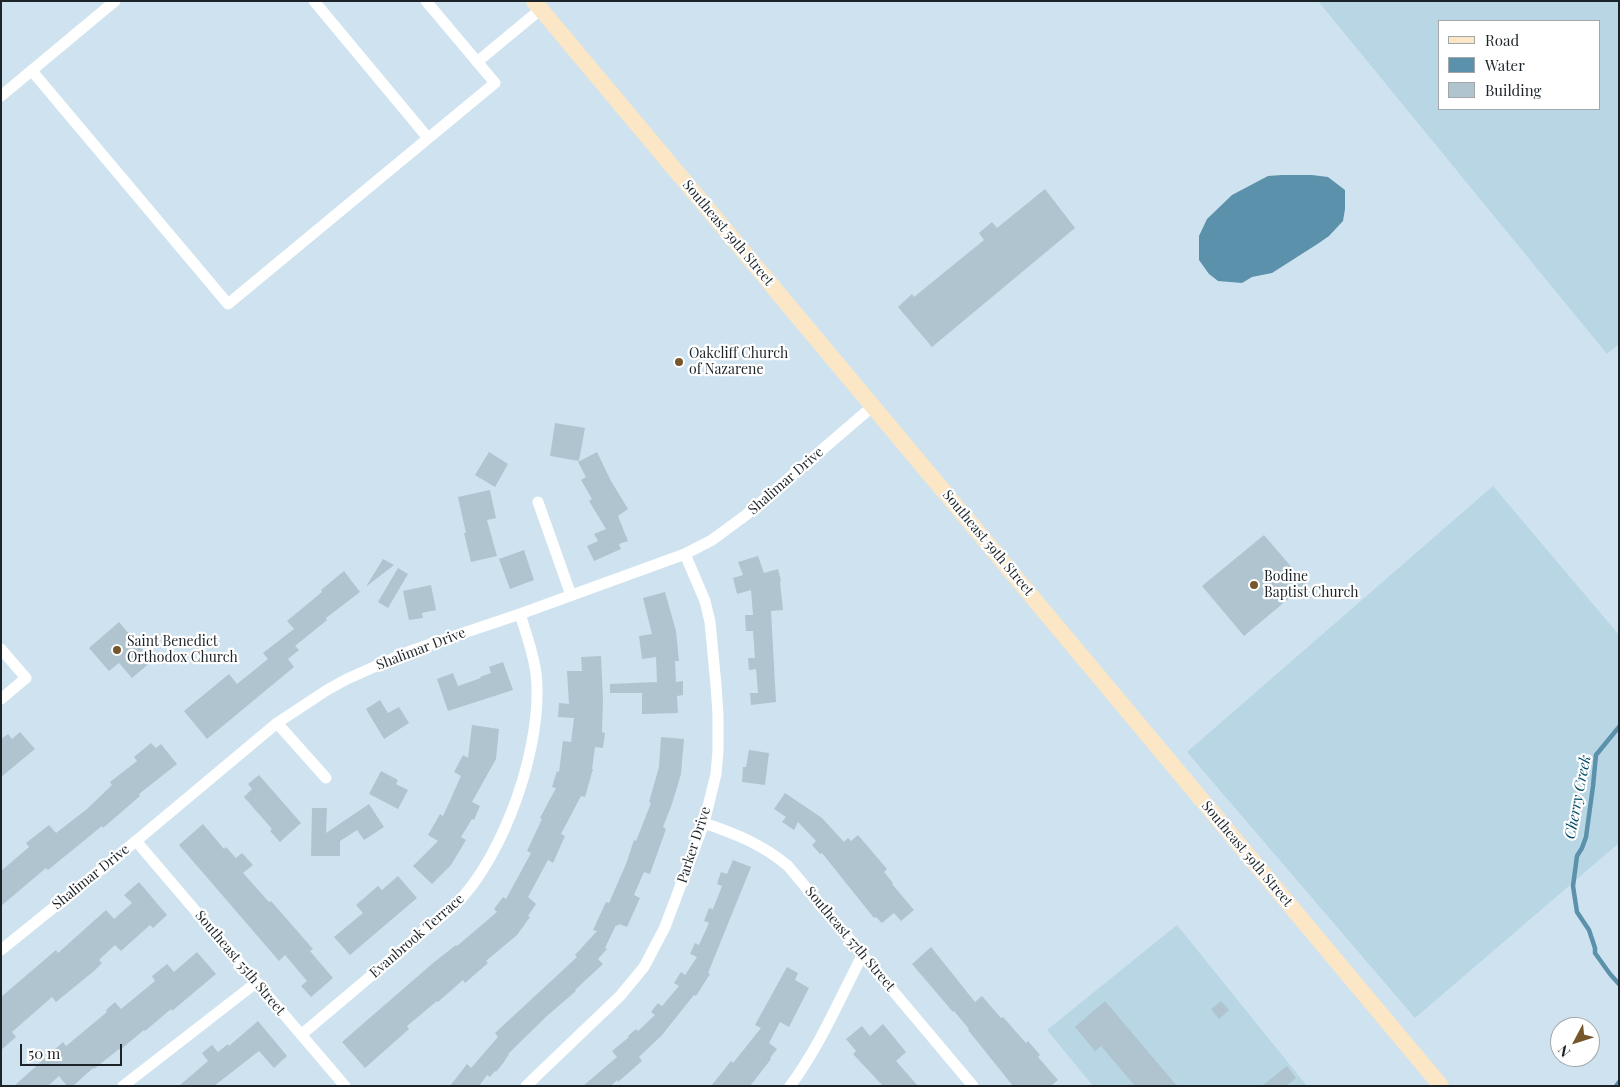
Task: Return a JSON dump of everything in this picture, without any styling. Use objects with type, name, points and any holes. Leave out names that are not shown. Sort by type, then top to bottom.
[{"type":"main road","name":"Southeast 59th Street","points":[[537,5],[1441,1086]]},
{"type":"street","points":[[1,96],[114,1]]},
{"type":"street","points":[[314,1],[428,138]]},
{"type":"street","points":[[32,70],[228,304],[494,83],[426,1]]},
{"type":"street","points":[[477,62],[537,5]]},
{"type":"street","name":"Shalimar Drive","points":[[1,950],[136,841],[277,723],[326,690],[410,651],[520,614],[686,554],[712,540],[735,524],[873,406]]},
{"type":"street","points":[[538,502],[571,595]]},
{"type":"street","name":"Parker Drive","points":[[526,1086],[620,996],[644,967],[666,927],[704,823],[716,774],[718,751],[716,685],[705,601],[686,554]]},
{"type":"street","name":"Evanbrook Terrace","points":[[301,1035],[456,904],[467,893],[486,866],[511,812],[523,777],[536,719],[536,674],[530,643],[520,614]]},
{"type":"street","points":[[1,649],[26,678],[1,699]]},
{"type":"street","points":[[277,723],[326,778]]},
{"type":"street","name":"Southeast 57th Street","points":[[704,823],[740,835],[774,854],[798,876],[974,1086]]},
{"type":"street","name":"Southeast 55th Street","points":[[136,841],[345,1086]]},
{"type":"street","points":[[790,1086],[813,1051],[863,954]]},
{"type":"street","points":[[123,1086],[257,982]]},
{"type":"shaded area","points":[[1318,1],[1619,1],[1619,344],[1607,354]]},
{"type":"shaded area","points":[[1493,486],[1619,635],[1619,843],[1415,1018],[1187,752]]},
{"type":"shaded area","points":[[1177,925],[1307,1086],[1093,1086],[1047,1030]]},
{"type":"water","points":[[1268,176],[1328,177],[1345,190],[1343,221],[1329,236],[1272,273],[1252,277],[1242,283],[1218,281],[1209,274],[1199,260],[1199,236],[1207,219],[1232,195]]},
{"type":"building","points":[[1045,189],[1075,228],[932,347],[898,307],[912,294],[914,297],[984,240],[979,233],[992,222],[997,228]]},
{"type":"building","points":[[555,423],[585,428],[579,461],[550,456]]},
{"type":"building","points":[[489,452],[508,464],[495,487],[475,475]]},
{"type":"building","points":[[597,452],[611,481],[628,509],[618,516],[628,541],[619,544],[621,549],[594,561],[587,546],[598,541],[594,534],[606,529],[589,501],[592,499],[581,480],[586,477],[578,462]]},
{"type":"building","points":[[490,490],[496,518],[487,520],[497,556],[471,562],[458,497]]},
{"type":"building","name":"Bodine Baptist Church","points":[[1264,535],[1306,584],[1244,636],[1202,586]]},
{"type":"building","points":[[524,550],[534,580],[510,589],[499,559]]},
{"type":"building","points":[[758,556],[764,573],[778,569],[781,581],[783,610],[771,611],[776,702],[751,705],[750,693],[758,693],[756,669],[749,670],[748,658],[755,658],[753,631],[746,631],[745,615],[753,615],[751,590],[737,594],[733,578],[743,575],[738,562]]},
{"type":"building","points":[[383,559],[394,565],[367,586],[367,585]]},
{"type":"building","points":[[398,568],[408,574],[388,608],[378,602]]},
{"type":"building","points":[[344,571],[360,592],[326,618],[327,620],[295,646],[299,650],[288,659],[294,667],[207,739],[184,711],[229,674],[237,684],[268,659],[263,653],[294,629],[287,621]]},
{"type":"building","points":[[431,585],[436,610],[422,613],[423,618],[409,620],[403,591]]},
{"type":"building","points":[[665,592],[676,631],[679,661],[675,661],[676,682],[683,681],[683,695],[677,696],[678,713],[642,714],[642,693],[610,693],[610,684],[657,682],[656,657],[642,659],[639,636],[652,634],[643,598]]},
{"type":"building","name":"Saint Benedict Orthodox Church","points":[[119,622],[152,661],[132,678],[119,663],[109,671],[89,648]]},
{"type":"building","points":[[601,656],[602,732],[605,733],[603,748],[595,747],[593,769],[585,797],[581,796],[561,834],[565,836],[553,863],[548,860],[528,897],[536,904],[528,916],[530,917],[517,935],[486,961],[488,963],[465,983],[463,980],[407,1026],[409,1029],[365,1068],[342,1042],[433,963],[457,946],[497,912],[494,909],[503,897],[506,899],[531,853],[527,851],[542,819],[540,818],[556,788],[552,787],[557,771],[559,772],[563,741],[571,742],[574,718],[558,717],[559,703],[569,704],[567,671],[582,671],[581,657]]},
{"type":"building","points":[[503,662],[513,690],[448,711],[437,679],[453,673],[458,686],[491,673],[489,667]]},
{"type":"building","points":[[380,700],[388,713],[399,707],[409,723],[384,739],[366,709]]},
{"type":"building","points":[[472,725],[499,729],[496,759],[472,802],[480,806],[474,820],[472,819],[461,837],[466,840],[451,865],[432,884],[413,866],[438,841],[428,835],[440,814],[443,816],[461,776],[454,772],[463,755],[468,758]]},
{"type":"building","points":[[20,732],[35,749],[1,777],[1,739],[8,734],[12,739]]},
{"type":"building","points":[[661,737],[684,739],[681,774],[663,827],[666,829],[650,874],[644,872],[634,895],[640,898],[627,927],[619,924],[618,926],[616,925],[605,948],[607,949],[598,959],[603,964],[508,1054],[496,1072],[490,1077],[487,1075],[479,1086],[450,1086],[467,1064],[471,1068],[498,1037],[495,1033],[577,957],[575,955],[597,931],[593,930],[606,902],[609,903],[651,803],[649,802],[659,767]]},
{"type":"building","points":[[151,743],[156,748],[161,744],[177,764],[139,794],[140,796],[103,828],[102,826],[48,870],[46,868],[1,906],[1,871],[29,847],[26,843],[49,825],[56,833],[87,809],[112,785],[110,782],[137,761],[134,757]]},
{"type":"building","points":[[749,750],[769,753],[765,785],[742,782],[743,767],[746,767]]},
{"type":"building","points":[[381,771],[398,780],[396,784],[408,790],[398,809],[369,794]]},
{"type":"building","points":[[259,775],[301,823],[280,842],[270,831],[272,829],[244,797],[252,789],[248,784]]},
{"type":"building","points":[[785,793],[822,818],[844,842],[848,838],[851,841],[858,835],[887,869],[884,872],[914,910],[901,921],[894,913],[882,923],[876,917],[874,918],[822,853],[820,854],[812,845],[816,841],[798,822],[794,830],[782,822],[786,817],[774,809]]},
{"type":"building","points":[[369,804],[384,827],[364,840],[357,830],[340,841],[340,856],[311,856],[312,808],[327,808],[326,833]]},
{"type":"building","points":[[203,824],[224,849],[226,847],[236,858],[242,853],[253,865],[243,873],[269,902],[271,901],[313,949],[310,951],[333,978],[311,997],[301,986],[307,981],[285,955],[279,961],[179,845]]},
{"type":"building","points":[[733,860],[751,867],[708,973],[710,974],[696,996],[694,995],[662,1035],[639,1057],[642,1061],[618,1082],[617,1080],[611,1086],[583,1086],[617,1057],[612,1051],[655,1015],[651,1012],[658,1003],[662,1006],[679,986],[674,983],[681,972],[685,975],[697,957],[690,954],[695,943],[699,945],[709,923],[704,921],[709,908],[713,909],[722,886],[717,884],[721,872],[727,874]]},
{"type":"building","points":[[398,876],[417,898],[350,955],[334,937],[363,913],[356,905],[378,886],[382,890]]},
{"type":"building","points":[[139,882],[167,915],[153,928],[150,925],[121,951],[115,945],[99,960],[102,963],[94,971],[56,1002],[52,997],[12,1032],[16,1037],[1,1050],[1,997],[56,950],[58,953],[106,910],[114,919],[132,903],[124,895]]},
{"type":"building","points":[[931,947],[975,1002],[982,996],[1026,1043],[1028,1041],[1040,1055],[1038,1057],[1058,1080],[1051,1086],[1013,1086],[969,1029],[912,964]]},
{"type":"building","points":[[197,952],[216,974],[172,1011],[171,1009],[120,1050],[93,1068],[73,1086],[67,1086],[59,1076],[48,1086],[14,1086],[63,1042],[66,1046],[107,1012],[106,1010],[115,1002],[121,1009],[155,981],[152,976],[167,964],[174,972]]},
{"type":"building","points":[[787,967],[798,973],[795,980],[809,988],[789,1027],[780,1022],[769,1043],[777,1049],[771,1059],[750,1086],[711,1086],[731,1061],[733,1063],[761,1028],[755,1025]]},
{"type":"building","points":[[1105,1001],[1177,1086],[1135,1086],[1101,1046],[1095,1051],[1075,1027]]},
{"type":"building","points":[[1221,1001],[1229,1010],[1219,1019],[1211,1009]]},
{"type":"building","points":[[258,1021],[287,1056],[274,1068],[259,1051],[214,1086],[179,1086],[208,1061],[202,1053],[212,1045],[218,1052],[228,1044],[229,1046]]},
{"type":"building","points":[[883,1024],[906,1052],[896,1061],[918,1086],[883,1086],[853,1054],[856,1051],[846,1039],[862,1026],[870,1036]]},
{"type":"building","points":[[1287,1066],[1296,1078],[1286,1086],[1262,1086]]},
{"type":"waterway","name":"Cherry Creek","points":[[1619,727],[1596,755],[1586,837],[1577,856],[1573,886],[1577,912],[1589,930],[1595,953],[1619,984]]},
{"type":"waterway","name":"Cherry Creek","points":[[1616,1086],[1619,1082]]},
{"type":"place","name":"Oakcliff Church of Nazarene","points":[[679,362]]},
{"type":"place","name":"Bodine Baptist Church","points":[[1254,585]]},
{"type":"place","name":"Saint Benedict Orthodox Church","points":[[117,650]]}]
